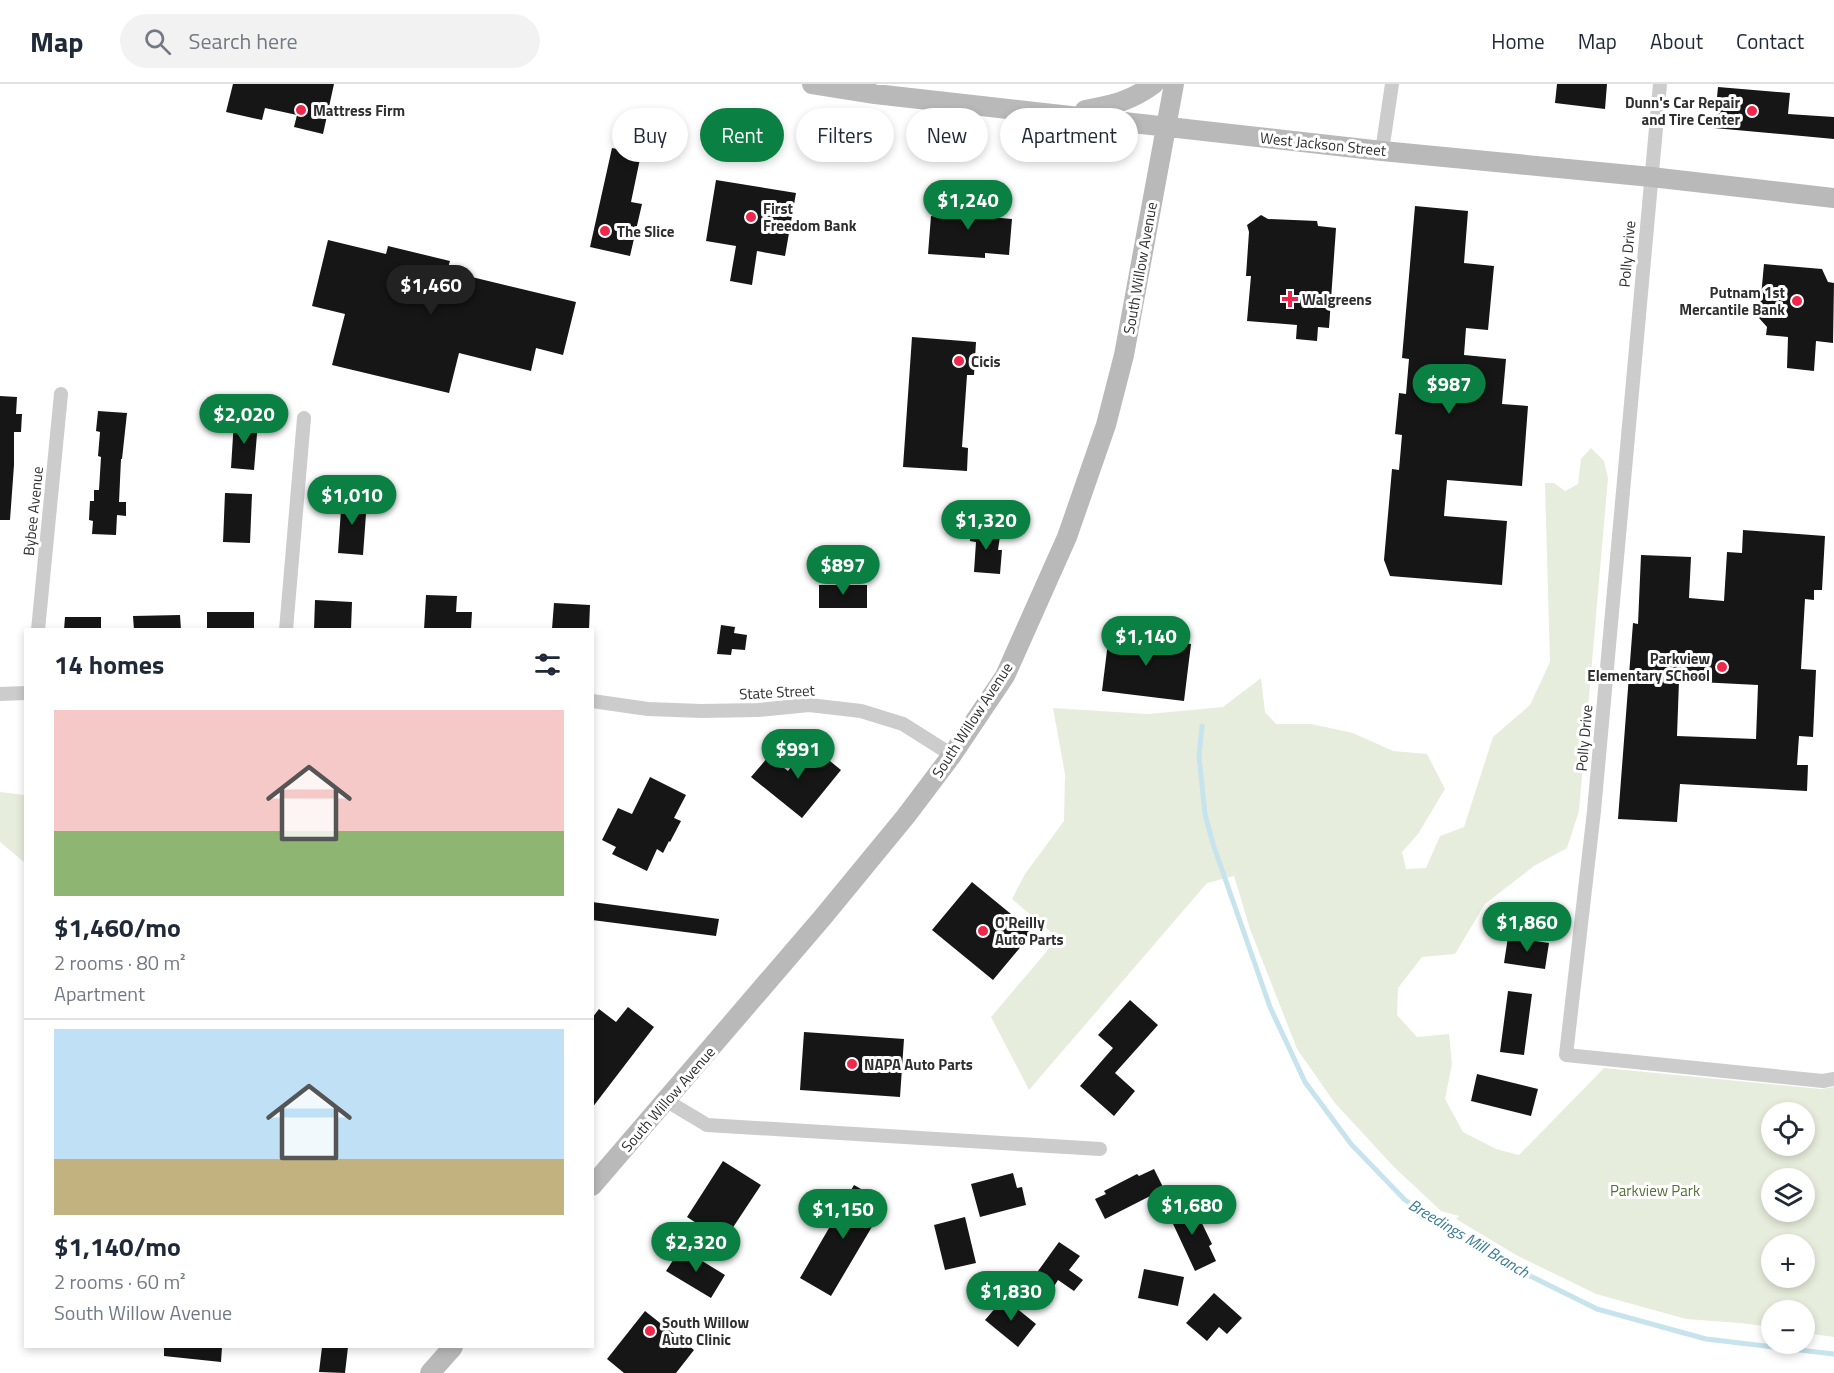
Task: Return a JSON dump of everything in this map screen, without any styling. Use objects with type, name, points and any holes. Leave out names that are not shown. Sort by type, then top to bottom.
[{"type":"main road","name":"West Jackson Street","points":[[812,84],[875,94],[1004,108]]},
{"type":"main road","points":[[1098,108],[1117,105],[1154,84]]},
{"type":"main road","name":"South Willow Avenue","points":[[594,1184],[667,1101],[900,825],[1005,676],[1067,537],[1106,425],[1124,355],[1174,84]]},
{"type":"main road","name":"West Jackson Street","points":[[1138,123],[1382,151],[1651,177],[1834,198]]},
{"type":"main road","points":[[430,1373],[452,1348]]},
{"type":"street","points":[[1382,151],[1392,84]]},
{"type":"street","name":"Polly Drive","points":[[1660,84],[1594,811],[1566,1055],[1823,1081],[1834,1079]]},
{"type":"street","name":"Bybee Avenue","points":[[38,628],[61,394]]},
{"type":"street","points":[[286,628],[304,418]]},
{"type":"street","points":[[0,693],[24,693]]},
{"type":"street","name":"State Street","points":[[594,701],[648,709],[701,711],[758,710],[809,705],[861,711],[903,724],[952,754]]},
{"type":"street","points":[[667,1101],[707,1125],[1100,1149]]},
{"type":"green space","name":"Parkview Park","points":[[1591,448],[1604,461],[1608,478],[1579,811],[1567,848],[1534,866],[1485,904],[1455,954],[1422,957],[1398,988],[1397,1015],[1417,1037],[1449,1034],[1452,1064],[1445,1099],[1463,1132],[1496,1149],[1519,1155],[1604,1068],[1821,1089],[1834,1087],[1834,1337],[1815,1334],[1815,1300],[1761,1300],[1761,1326],[1686,1319],[1596,1294],[1516,1255],[1456,1219],[1459,1216],[1441,1211],[1393,1166],[1334,1102],[1297,1049],[1250,929],[1234,876],[1207,883],[1029,1090],[991,1017],[1058,938],[1012,899],[1025,874],[1064,821],[1065,774],[1053,708],[1148,714],[1223,707],[1261,678],[1265,712],[1276,724],[1311,724],[1353,733],[1393,751],[1427,754],[1445,789],[1418,834],[1402,852],[1406,869],[1426,868],[1440,836],[1464,827],[1493,737],[1530,705],[1550,662],[1545,483],[1554,483],[1565,491],[1578,484],[1581,459]]},
{"type":"green space","points":[[0,792],[24,795],[24,862],[0,842]]},
{"type":"building","name":"Mattress Firm","points":[[233,84],[334,84],[323,134],[294,127],[297,115],[265,108],[262,120],[226,112]]},
{"type":"building","points":[[1557,84],[1607,84],[1605,109],[1555,103]]},
{"type":"building","name":"Dunn's Car Repair and Tire Center","points":[[1718,87],[1790,93],[1788,114],[1834,117],[1834,139],[1714,128]]},
{"type":"building","points":[[612,148],[612,162],[639,162],[631,202],[642,204],[630,256],[590,247]]},
{"type":"building","name":"First Freedom Bank","points":[[716,180],[796,193],[785,256],[757,251],[752,285],[730,281],[736,246],[706,241]]},
{"type":"building","points":[[942,196],[980,199],[979,216],[1012,219],[1009,255],[985,253],[985,258],[928,254],[931,216],[940,217]]},
{"type":"building","points":[[1415,206],[1468,211],[1464,263],[1494,266],[1488,330],[1466,328],[1464,355],[1506,359],[1502,404],[1528,406],[1522,486],[1447,480],[1444,516],[1507,521],[1502,585],[1390,576],[1384,560],[1392,469],[1399,470],[1402,435],[1395,434],[1399,393],[1406,394],[1409,359],[1402,358]]},
{"type":"building","name":"Walgreens","points":[[1261,215],[1268,219],[1317,221],[1318,226],[1336,228],[1329,328],[1318,327],[1317,341],[1296,339],[1297,325],[1247,321],[1251,276],[1246,276],[1249,232],[1247,225]]},
{"type":"building","points":[[328,240],[386,254],[388,246],[450,261],[447,271],[576,302],[563,355],[536,348],[531,371],[459,353],[449,393],[332,365],[345,314],[312,306]]},
{"type":"building","name":"Putnam 1st Mercantile Bank","points":[[1764,264],[1822,269],[1828,282],[1834,283],[1833,343],[1816,341],[1814,371],[1787,368],[1788,337],[1766,335],[1767,327],[1759,318]]},
{"type":"building","points":[[912,337],[976,342],[974,375],[967,375],[962,447],[968,448],[967,471],[903,467]]},
{"type":"building","points":[[0,396],[17,397],[16,414],[22,414],[21,432],[14,432],[10,520],[0,520]]},
{"type":"building","points":[[98,411],[127,413],[121,459],[119,502],[126,502],[126,516],[117,515],[116,535],[92,534],[93,521],[89,520],[90,501],[94,501],[94,490],[99,490],[101,457],[98,456],[100,432],[96,431]]},
{"type":"building","points":[[234,420],[258,422],[254,470],[231,468]]},
{"type":"building","points":[[225,493],[252,494],[250,543],[223,542]]},
{"type":"building","points":[[342,495],[363,496],[362,514],[366,514],[363,555],[338,553]]},
{"type":"building","points":[[971,528],[992,529],[992,535],[1000,536],[998,550],[1002,550],[1000,574],[974,572],[976,542],[970,541]]},
{"type":"building","name":"Parkview Elementary SChool","points":[[1743,530],[1825,536],[1822,590],[1814,590],[1814,600],[1805,599],[1801,669],[1816,670],[1813,737],[1799,736],[1797,765],[1808,765],[1807,791],[1680,784],[1677,822],[1618,819],[1633,623],[1638,624],[1641,555],[1691,557],[1689,598],[1724,601],[1727,552],[1742,553]],"holes":[[[1679,681],[1758,685],[1756,739],[1677,736]]]},
{"type":"building","points":[[819,585],[867,585],[867,608],[819,608]]},
{"type":"building","points":[[426,595],[457,596],[456,612],[472,612],[471,628],[424,628]]},
{"type":"building","points":[[315,600],[352,602],[351,628],[314,628]]},
{"type":"building","points":[[554,603],[590,605],[589,628],[552,628]]},
{"type":"building","points":[[207,612],[254,612],[254,628],[207,628]]},
{"type":"building","points":[[180,615],[181,628],[134,628],[133,616]]},
{"type":"building","points":[[65,617],[101,617],[101,628],[64,628]]},
{"type":"building","points":[[721,625],[735,627],[734,633],[747,635],[745,650],[732,649],[731,655],[717,654]]},
{"type":"building","points":[[1109,634],[1191,644],[1184,701],[1102,691]]},
{"type":"building","points":[[809,744],[841,770],[802,818],[751,777],[769,756],[788,771]]},
{"type":"building","points":[[650,777],[686,795],[674,818],[681,821],[663,853],[657,849],[647,871],[612,854],[616,847],[602,840],[618,808],[632,814]]},
{"type":"building","name":"O'Reilly Auto Parts","points":[[972,882],[1033,932],[993,980],[932,930]]},
{"type":"building","points":[[594,902],[719,919],[716,936],[594,920]]},
{"type":"building","points":[[1508,937],[1549,943],[1545,969],[1504,963]]},
{"type":"building","points":[[1508,991],[1532,994],[1524,1055],[1500,1052]]},
{"type":"building","points":[[1130,1000],[1158,1025],[1115,1073],[1135,1091],[1114,1116],[1080,1086],[1113,1048],[1098,1035]]},
{"type":"building","points":[[628,1007],[654,1027],[594,1105],[594,1015],[599,1009],[616,1022]]},
{"type":"building","name":"NAPA Auto Parts","points":[[804,1032],[904,1039],[900,1097],[800,1090]]},
{"type":"building","points":[[1477,1074],[1538,1089],[1531,1116],[1471,1101]]},
{"type":"building","points":[[723,1161],[761,1185],[724,1241],[687,1217]]},
{"type":"building","points":[[1154,1169],[1164,1189],[1105,1219],[1095,1199],[1106,1194],[1104,1191],[1137,1174],[1139,1176]]},
{"type":"building","points":[[1013,1173],[1017,1188],[1022,1187],[1026,1205],[980,1217],[971,1184]]},
{"type":"building","points":[[854,1185],[886,1203],[831,1296],[800,1278]]},
{"type":"building","points":[[1187,1201],[1192,1212],[1196,1211],[1212,1244],[1209,1246],[1216,1261],[1195,1271],[1167,1211]]},
{"type":"building","points":[[965,1217],[976,1263],[945,1270],[934,1225]]},
{"type":"building","points":[[1059,1242],[1080,1256],[1069,1270],[1083,1280],[1074,1291],[1058,1280],[1051,1291],[1033,1278]]},
{"type":"building","points":[[681,1248],[725,1275],[711,1298],[666,1271]]},
{"type":"building","points":[[1144,1269],[1184,1277],[1178,1306],[1138,1298]]},
{"type":"building","points":[[1214,1293],[1242,1318],[1227,1334],[1219,1327],[1207,1341],[1186,1323]]},
{"type":"building","points":[[1004,1298],[1036,1324],[1018,1347],[985,1320]]},
{"type":"building","name":"South Willow Auto Clinic","points":[[645,1311],[694,1350],[676,1373],[624,1373],[607,1359]]},
{"type":"building","points":[[164,1348],[222,1348],[221,1362],[164,1356]]},
{"type":"building","points":[[322,1348],[348,1348],[345,1373],[319,1372]]},
{"type":"waterway","name":"Breedings Mill Branch","points":[[1202,726],[1199,756],[1205,814],[1213,844],[1270,1007],[1305,1082],[1351,1144],[1405,1200],[1500,1261],[1597,1309],[1706,1339],[1834,1354]]},
{"type":"place","name":"Mattress Firm","points":[[301,110]]},
{"type":"place","name":"Dunn's Car Repair and Tire Center","points":[[1752,111]]},
{"type":"place","name":"First Freedom Bank","points":[[751,217]]},
{"type":"place","name":"The Slice","points":[[605,231]]},
{"type":"place","name":"Walgreens","points":[[1290,299]]},
{"type":"place","name":"Putnam 1st Mercantile Bank","points":[[1797,301]]},
{"type":"place","name":"Cicis","points":[[959,361]]},
{"type":"place","name":"Parkview Elementary SChool","points":[[1722,667]]},
{"type":"place","name":"O'Reilly Auto Parts","points":[[983,931]]},
{"type":"place","name":"NAPA Auto Parts","points":[[852,1064]]},
{"type":"place","name":"South Willow Auto Clinic","points":[[650,1331]]}]
